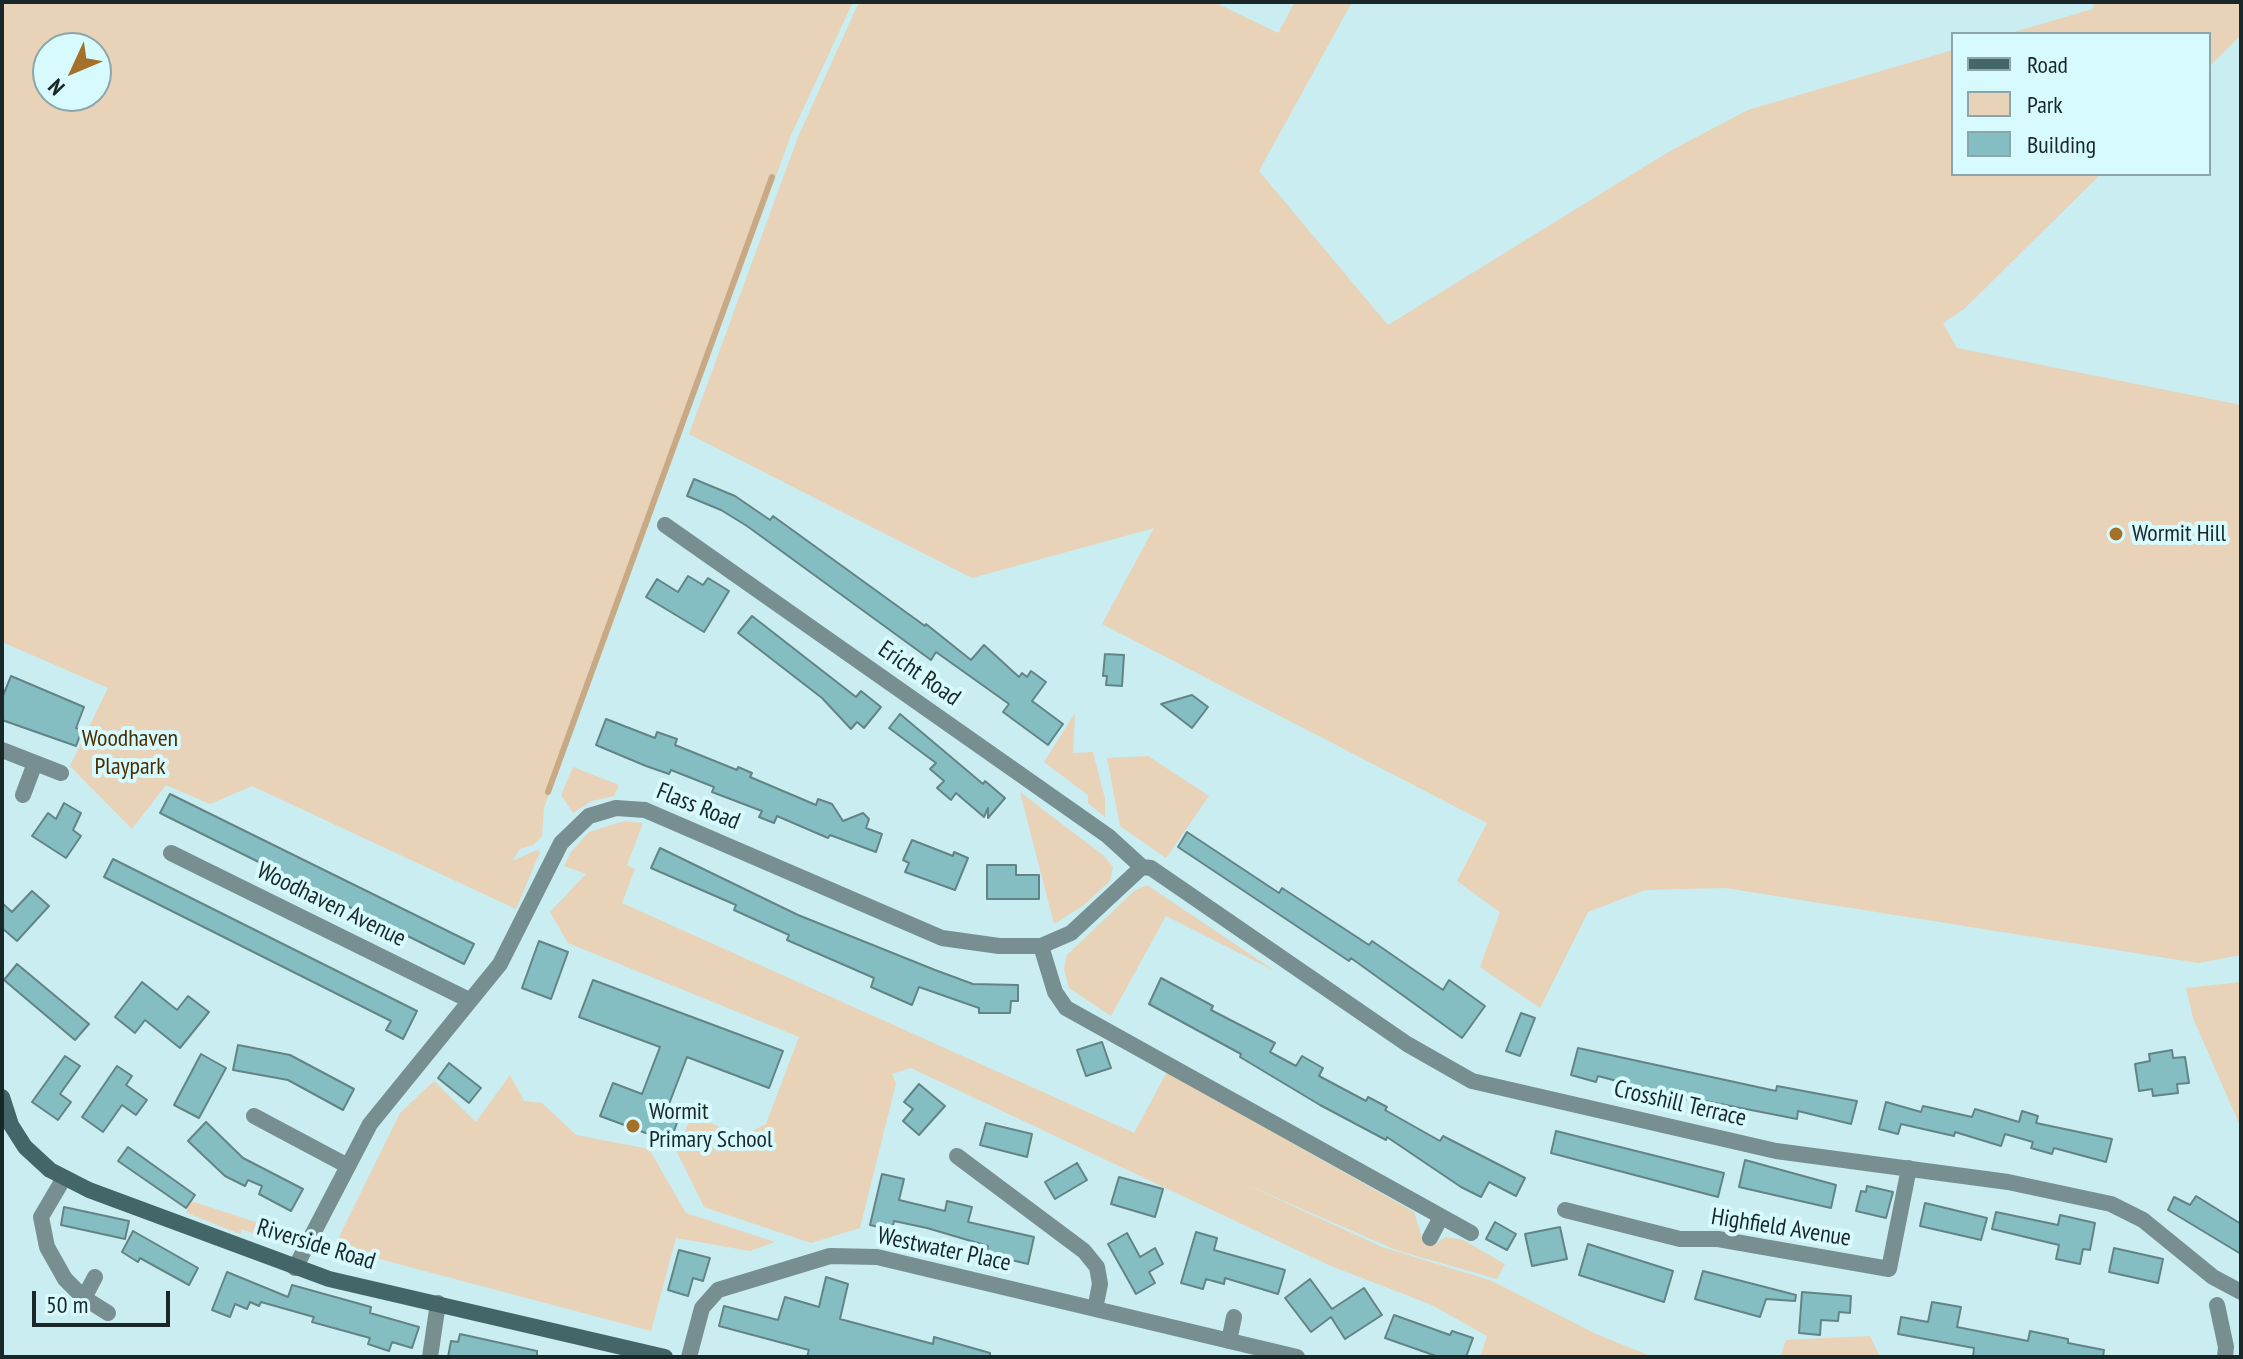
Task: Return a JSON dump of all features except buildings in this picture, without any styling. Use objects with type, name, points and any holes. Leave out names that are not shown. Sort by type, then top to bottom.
[{"type":"main road","name":"Riverside Road","points":[[2,1097],[11,1125],[25,1147],[64,1178],[295,1268],[665,1357]]},
{"type":"street","name":"Ericht Road","points":[[665,525],[1108,836],[1142,867]]},
{"type":"street","points":[[2,750],[61,773]]},
{"type":"street","points":[[23,795],[35,763]]},
{"type":"street","name":"Flass Road","points":[[295,1268],[370,1124],[500,964],[569,832],[589,816],[616,808],[655,813],[942,938],[999,946],[1041,946],[1071,933],[1142,867]]},
{"type":"street","name":"Woodhaven Avenue","points":[[171,853],[469,1000]]},
{"type":"street","name":"Crosshill Terrace","points":[[1142,867],[1151,868],[1407,1044],[1472,1081],[1776,1151],[2008,1182],[2111,1204],[2143,1220],[2213,1277],[2241,1292]]},
{"type":"street","points":[[1041,946],[1055,992],[1066,1008],[1471,1233]]},
{"type":"street","points":[[254,1116],[346,1165]]},
{"type":"street","points":[[957,1156],[1084,1251],[1097,1267],[1100,1284],[1095,1309]]},
{"type":"street","name":"Highfield Avenue","points":[[1565,1210],[1680,1239],[1718,1239],[1889,1269],[1909,1168]]},
{"type":"street","points":[[64,1178],[41,1217],[47,1247],[65,1279],[84,1298],[108,1313]]},
{"type":"street","points":[[1430,1238],[1441,1217]]},
{"type":"street","name":"Westwater Place","points":[[689,1357],[702,1308],[718,1290],[830,1256],[877,1257],[1297,1357]]},
{"type":"street","points":[[84,1298],[95,1277]]},
{"type":"street","points":[[430,1357],[438,1303]]},
{"type":"street","points":[[2217,1305],[2226,1347],[2225,1357]]},
{"type":"street","points":[[1229,1341],[1234,1317]]},
{"type":"green space","name":"Woodhaven Playpark","points":[[2,2],[853,2],[791,135],[544,808],[542,836],[533,845],[520,849],[512,861],[537,850],[540,852],[516,909],[252,786],[210,804],[166,785],[132,829],[70,766],[108,688],[2,642]]},
{"type":"green space","points":[[859,2],[1214,2],[1278,33],[1295,2],[1352,2],[1259,171],[1388,325],[1670,151],[1748,110],[1951,51],[1951,176],[2099,176],[1964,309],[1943,323],[1957,348],[2241,405],[2241,955],[2198,963],[1725,888],[1645,890],[1588,912],[1540,1008],[1480,967],[1500,912],[1457,881],[1487,823],[1102,624],[1154,528],[972,578],[689,434],[798,137]]},
{"type":"green space","points":[[2094,2],[2241,2],[2241,35],[2211,65],[2211,32],[2014,32],[2093,9]]},
{"type":"green space","points":[[1075,713],[1073,753],[1093,752],[1105,799],[1105,817],[1088,803],[1088,795],[1044,762]]},
{"type":"green space","points":[[1148,756],[1209,796],[1166,858],[1120,826],[1107,758]]},
{"type":"green space","points":[[573,767],[619,785],[614,796],[592,801],[573,813],[561,795]]},
{"type":"green space","points":[[1020,792],[1104,856],[1113,867],[1110,881],[1084,905],[1054,924]]},
{"type":"green space","points":[[625,821],[643,823],[627,865],[635,869],[622,903],[1134,1133],[1167,1072],[1414,1212],[1424,1244],[1433,1246],[1445,1237],[1463,1240],[1505,1264],[1497,1279],[1396,1250],[1236,1180],[1382,1247],[1492,1281],[1594,1333],[1653,1357],[1480,1357],[1487,1336],[1432,1305],[1331,1266],[911,1068],[892,1074],[896,1083],[860,1228],[811,1243],[704,1207],[676,1150],[692,1116],[743,1136],[766,1124],[799,1037],[568,943],[550,912],[586,874],[564,866],[571,852],[589,832]]},
{"type":"green space","points":[[1147,885],[1275,971],[1166,916],[1111,1016],[1069,988],[1064,969],[1067,955],[1134,891]]},
{"type":"green space","points":[[2241,982],[2241,1128],[2193,1018],[2186,988]]},
{"type":"green space","points":[[510,1075],[524,1101],[542,1103],[576,1135],[649,1149],[686,1213],[775,1242],[750,1251],[676,1238],[651,1331],[334,1247],[400,1113],[434,1081],[476,1122]]},
{"type":"green space","points":[[191,1201],[289,1233],[286,1240],[271,1241],[242,1229],[240,1234],[187,1213],[186,1208]]},
{"type":"green space","points":[[1870,1336],[1880,1357],[1780,1357],[1786,1340]]},
{"type":"waterway","points":[[548,792],[772,177]]},
{"type":"place","name":"Wormit Hill","points":[[2116,534]]},
{"type":"place","name":"Wormit Primary School","points":[[633,1126]]}]
